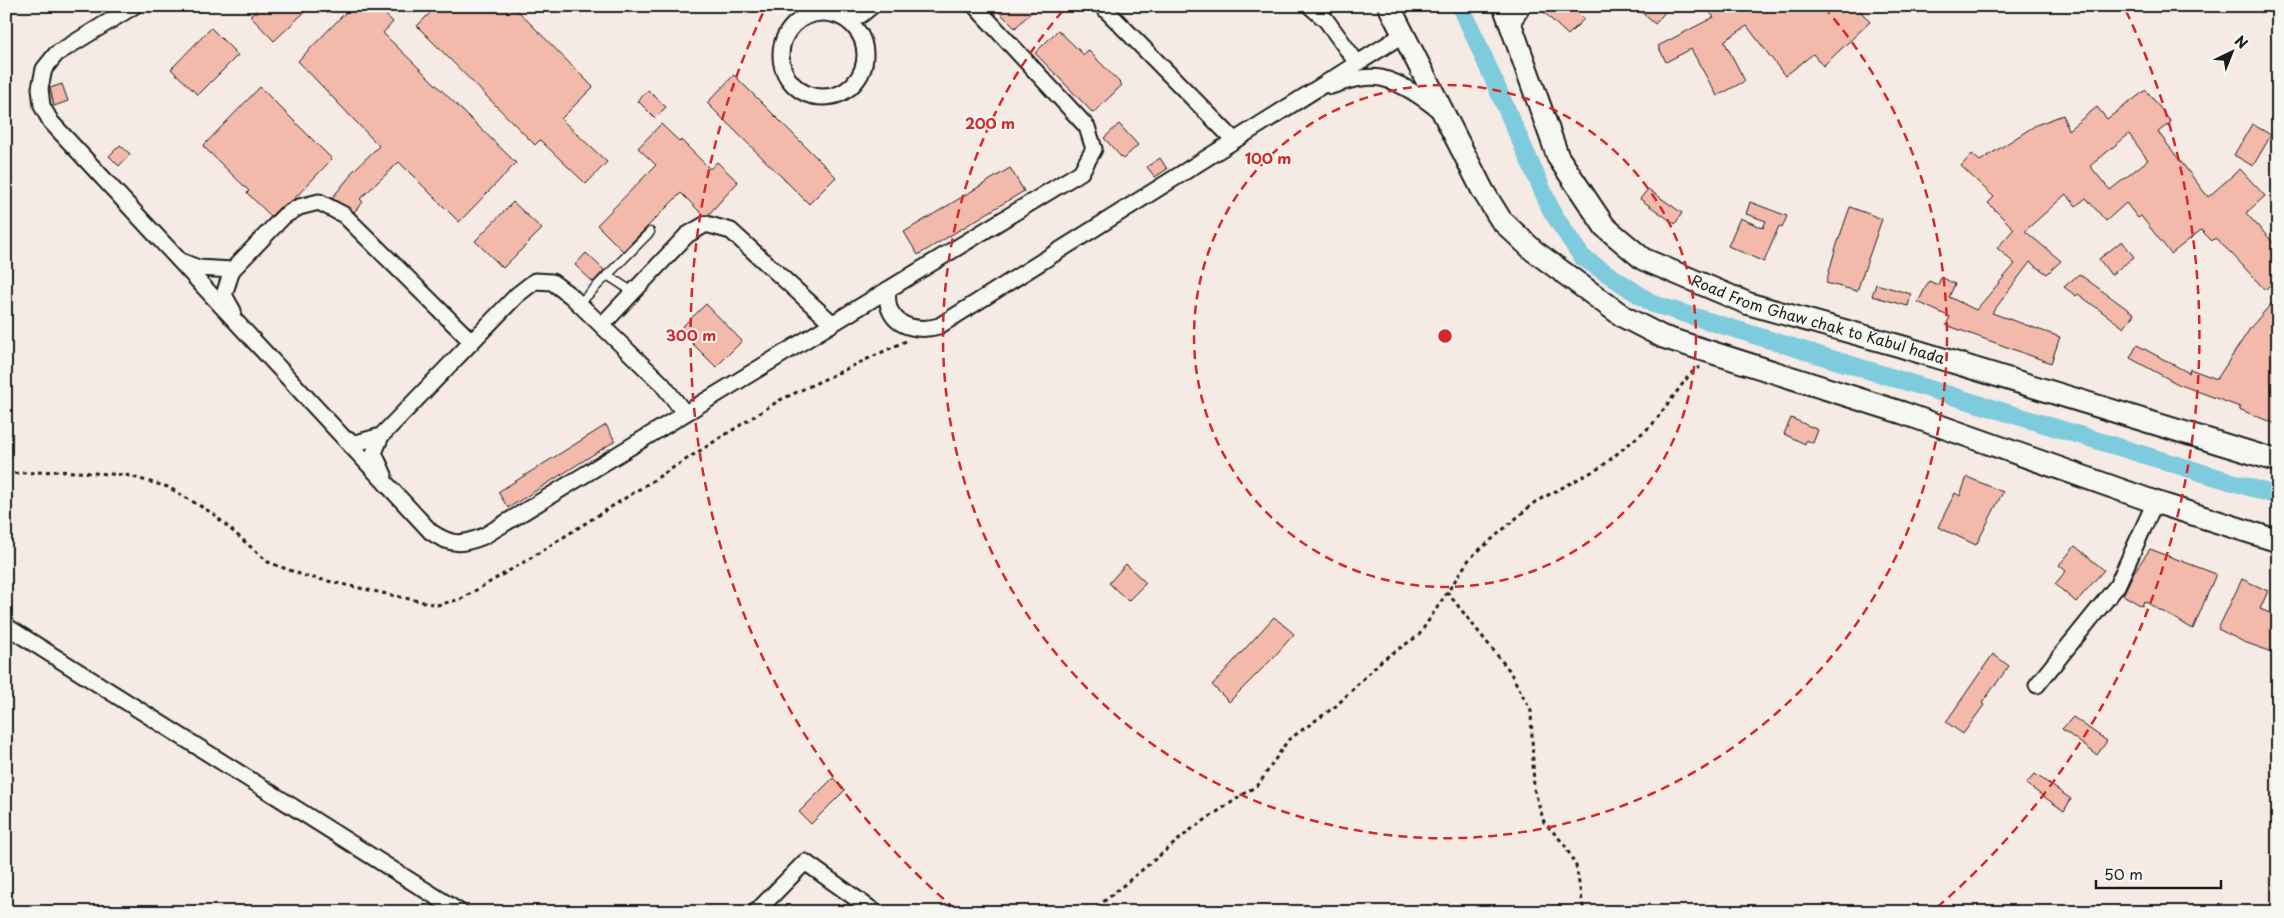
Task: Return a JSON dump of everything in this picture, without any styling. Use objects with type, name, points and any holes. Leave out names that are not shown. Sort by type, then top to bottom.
[{"type":"street","points":[[134,6],[56,54],[44,69],[40,88],[42,106],[50,122],[431,532],[446,542],[466,543],[484,536],[684,412],[1081,172],[1094,149],[1087,127],[975,6]]},
{"type":"street","points":[[1102,6],[1234,140]]},
{"type":"street","points":[[1310,6],[1326,20],[1357,63]]},
{"type":"street","points":[[1389,6],[1443,115],[1483,191],[1501,220],[1534,251],[1624,317],[1663,336],[1903,413],[2155,502],[2278,541]]},
{"type":"street","points":[[1507,16],[1523,6]]},
{"type":"street","points":[[840,15],[867,10],[863,39],[866,55],[863,72],[853,86],[839,94],[823,98],[806,94],[792,84],[783,70],[780,54],[784,37],[793,24],[807,14],[824,11],[840,15],[854,24],[863,39]]},
{"type":"street","name":"Road From Ghaw chak to Kabul hada","points":[[1507,16],[1558,157],[1605,227],[1643,259],[1748,304],[1900,346],[2278,461]]},
{"type":"street","points":[[887,290],[890,310],[903,324],[924,330],[938,326],[1404,34]]},
{"type":"street","points":[[1306,96],[1346,80],[1380,78],[1416,96],[1443,115]]},
{"type":"street","points":[[242,328],[224,294],[232,270],[284,216],[299,207],[319,202],[344,215],[472,342]]},
{"type":"street","points":[[602,325],[687,235],[706,224],[731,231],[832,323]]},
{"type":"street","points":[[179,260],[198,268],[232,270]]},
{"type":"street","points":[[389,487],[374,453],[381,436],[517,295],[535,281],[552,282],[571,296],[662,384],[684,412]]},
{"type":"street","points":[[345,439],[356,443],[381,436]]},
{"type":"street","points":[[2037,685],[2116,586],[2155,502]]},
{"type":"street","points":[[6,626],[460,912]]},
{"type":"street","points":[[756,912],[805,862],[875,912]]},
{"type":"lane","points":[[579,304],[650,232]]},
{"type":"lane","points":[[607,274],[633,292]]},
{"type":"path","points":[[6,474],[59,471],[126,475],[168,487],[212,513],[268,562],[305,576],[437,605],[460,599],[529,559],[780,400],[910,339],[914,327]]},
{"type":"path","points":[[1091,912],[1193,828],[1259,784],[1288,740],[1336,706],[1381,661],[1419,636],[1470,558],[1535,502],[1601,467],[1652,425],[1690,374],[1716,354]]},
{"type":"path","points":[[1447,592],[1509,670],[1532,711],[1534,789],[1544,822],[1564,844],[1576,866],[1584,912]]},
{"type":"building","points":[[260,6],[311,6],[274,41],[250,16]]},
{"type":"building","points":[[352,6],[377,6],[393,22],[383,33],[516,163],[459,222],[399,162],[360,199],[363,202],[354,212],[332,198],[350,174],[379,146],[298,61]]},
{"type":"building","points":[[437,6],[513,6],[593,87],[561,119],[607,162],[586,184],[540,140],[535,145],[417,26]]},
{"type":"building","points":[[993,6],[1038,6],[1015,28]]},
{"type":"building","points":[[1537,6],[1571,6],[1584,19],[1568,35]]},
{"type":"building","points":[[1634,6],[1670,6],[1655,24]]},
{"type":"building","points":[[1703,6],[1856,6],[1870,22],[1823,66],[1813,54],[1785,76],[1747,26],[1724,41],[1745,81],[1717,96],[1691,49],[1666,62],[1658,46],[1714,17]]},
{"type":"building","points":[[211,28],[238,55],[198,95],[171,69]]},
{"type":"building","points":[[1058,30],[1084,55],[1088,50],[1122,85],[1093,113],[1035,53]]},
{"type":"building","points":[[734,75],[836,177],[809,204],[707,103]]},
{"type":"building","points":[[62,84],[68,101],[54,106],[50,88]]},
{"type":"building","points":[[260,87],[332,159],[293,200],[279,208],[271,216],[247,193],[249,191],[203,146]]},
{"type":"building","points":[[648,90],[666,107],[655,118],[638,101]]},
{"type":"building","points":[[2146,90],[2171,122],[2158,132],[2208,197],[2240,169],[2265,196],[2246,213],[2278,248],[2278,277],[2265,290],[2215,238],[2212,241],[2201,230],[2171,254],[2141,216],[2138,218],[2126,203],[2106,221],[2086,198],[2076,206],[2066,194],[2025,231],[2061,261],[2047,274],[2030,262],[1992,313],[2060,337],[2051,363],[1946,325],[1950,317],[1918,302],[1929,281],[1938,285],[1941,277],[1955,284],[1949,297],[1976,310],[2015,264],[1997,248],[2014,229],[1988,203],[1994,197],[1961,166],[1972,154],[1980,161],[2036,125],[2063,115],[2068,130],[2097,107],[2107,119]],"holes":[[[2129,134],[2148,160],[2110,190],[2090,166]]]},
{"type":"building","points":[[661,124],[680,142],[681,140],[710,169],[717,162],[738,182],[708,215],[703,215],[681,193],[623,251],[597,225],[656,165],[638,148]]},
{"type":"building","points":[[1119,124],[1138,145],[1123,159],[1104,138]]},
{"type":"building","points":[[2252,124],[2271,135],[2253,166],[2234,155]]},
{"type":"building","points":[[120,145],[130,154],[119,166],[109,156]]},
{"type":"building","points":[[1160,158],[1167,169],[1155,177],[1147,167]]},
{"type":"building","points":[[1010,168],[1024,191],[918,255],[904,232]]},
{"type":"building","points":[[1648,189],[1682,213],[1675,224],[1640,199]]},
{"type":"building","points":[[513,202],[542,229],[503,268],[475,241]]},
{"type":"building","points":[[1750,202],[1787,216],[1782,228],[1779,226],[1764,262],[1728,246],[1740,218],[1763,228],[1766,221],[1746,214]]},
{"type":"building","points":[[1850,207],[1882,219],[1857,291],[1826,283]]},
{"type":"building","points":[[2122,241],[2134,257],[2111,275],[2099,259]]},
{"type":"building","points":[[586,253],[604,270],[593,282],[575,265]]},
{"type":"building","points":[[2079,274],[2134,314],[2124,328],[2078,294],[2076,296],[2064,287]]},
{"type":"building","points":[[1876,284],[1911,294],[1908,306],[1872,296]]},
{"type":"building","points":[[2278,296],[2278,425],[2239,409],[2240,407],[2178,384],[2130,358],[2137,345],[2189,373],[2190,369],[2217,379],[2251,327]]},
{"type":"building","points":[[706,304],[742,341],[716,367],[679,330]]},
{"type":"building","points":[[1791,418],[1818,430],[1813,443],[1806,440],[1805,444],[1784,434]]},
{"type":"building","points":[[606,425],[615,441],[508,508],[498,492]]},
{"type":"building","points":[[1967,477],[2003,492],[1976,545],[1938,527],[1955,493],[1960,496]]},
{"type":"building","points":[[2075,546],[2104,570],[2076,602],[2055,584],[2066,571],[2059,565]]},
{"type":"building","points":[[2150,549],[2216,574],[2193,629],[2144,601],[2142,606],[2123,595],[2134,572]]},
{"type":"building","points":[[1126,564],[1146,583],[1128,601],[1109,583]]},
{"type":"building","points":[[2242,579],[2268,591],[2260,609],[2278,616],[2278,654],[2244,642],[2218,629]]},
{"type":"building","points":[[1274,617],[1294,634],[1229,702],[1212,685]]},
{"type":"building","points":[[1993,654],[2009,666],[1982,703],[1984,705],[1963,734],[1946,722]]},
{"type":"building","points":[[2073,717],[2107,741],[2097,755],[2062,729]]},
{"type":"building","points":[[2035,774],[2071,799],[2064,811],[2026,784]]},
{"type":"building","points":[[833,778],[845,790],[811,824],[799,812]]},
{"type":"waterway","points":[[1461,6],[1552,212],[1582,257],[1653,304],[2278,496]]}]
